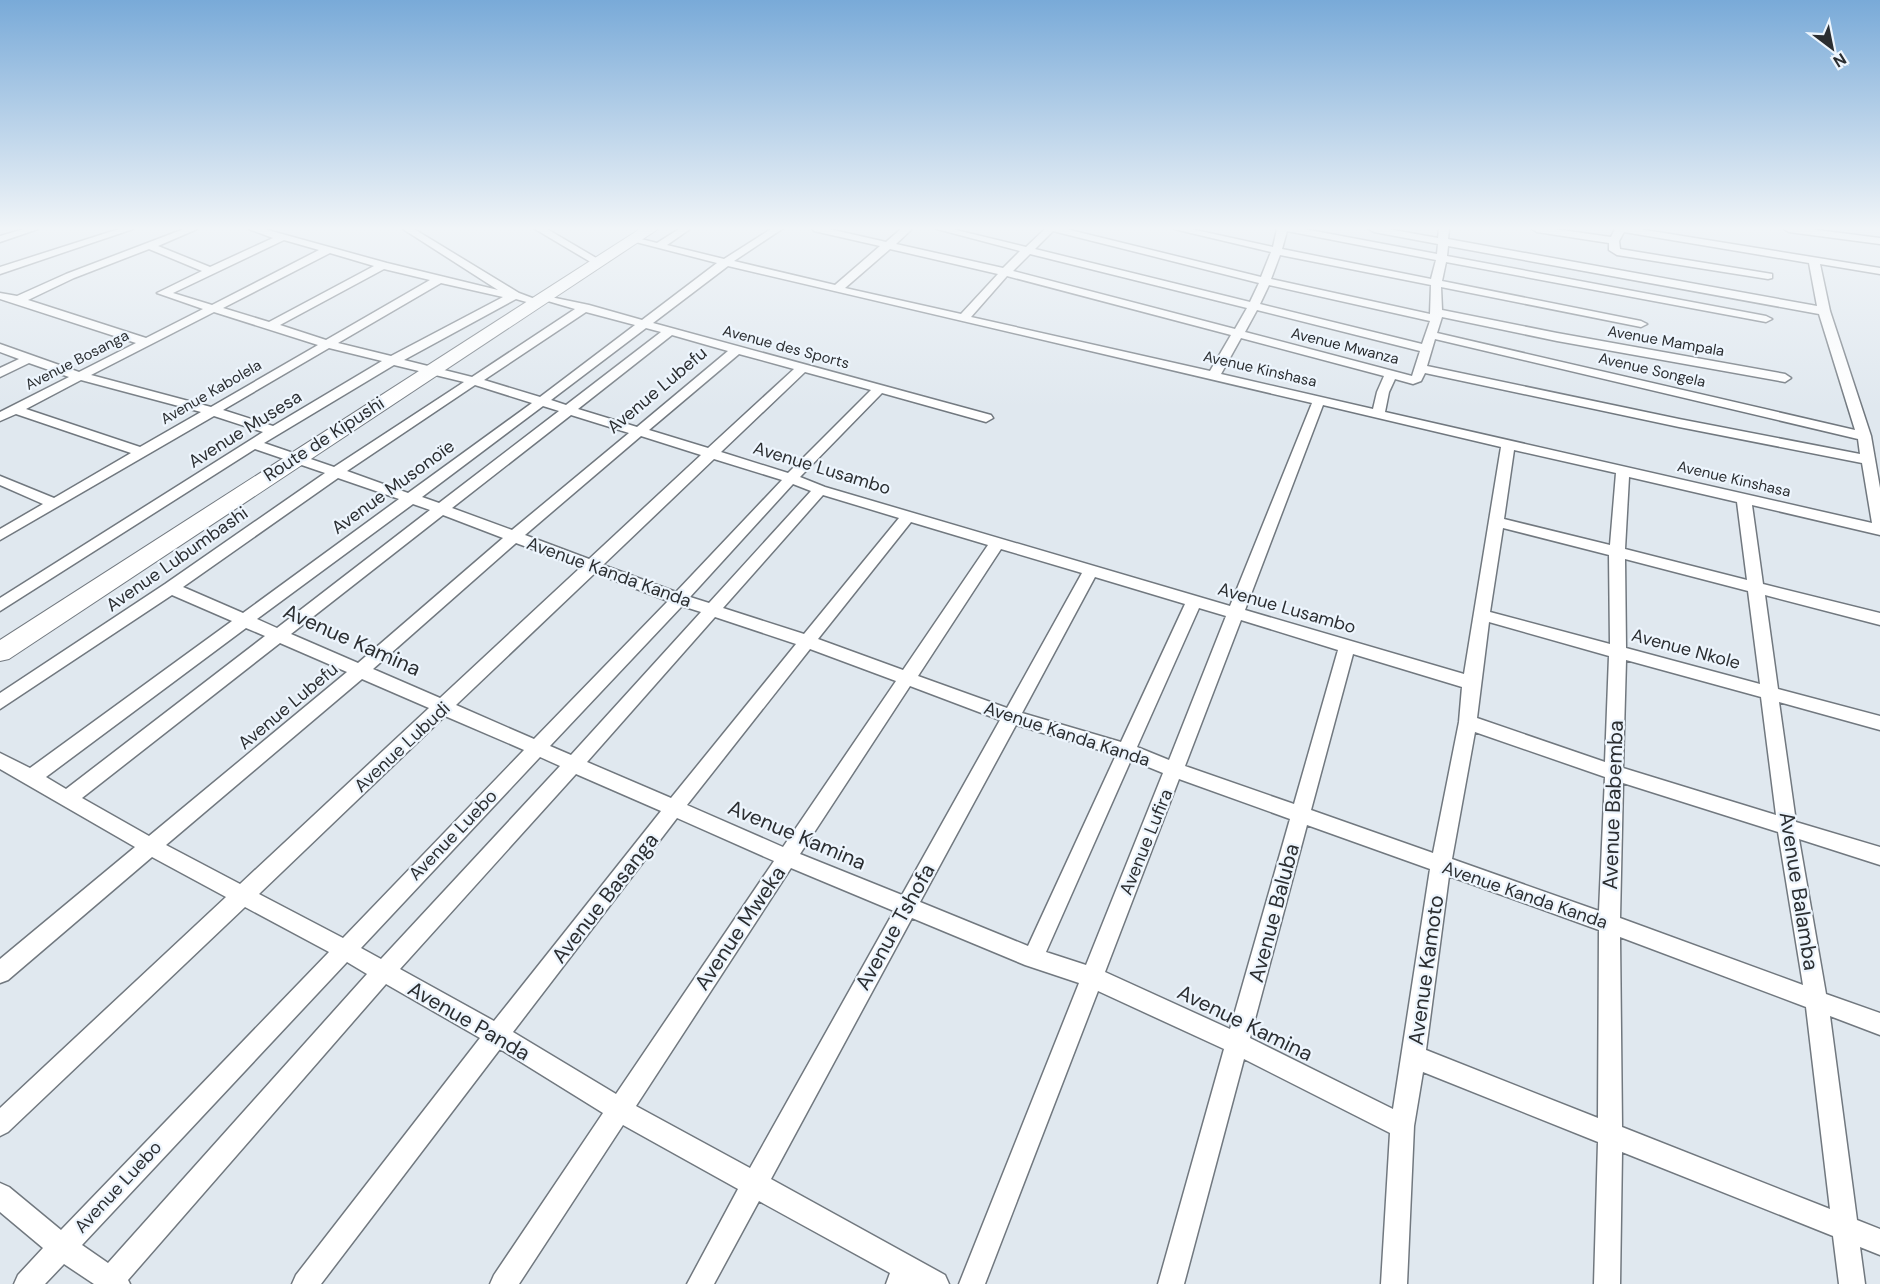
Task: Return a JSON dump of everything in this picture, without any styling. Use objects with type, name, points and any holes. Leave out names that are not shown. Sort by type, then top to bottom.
[{"type":"highway","name":"Route de Kipushi","points":[[0,652],[557,289]]},
{"type":"street","points":[[18,300],[42,289]]},
{"type":"street","name":"Avenue Lusambo","points":[[172,289],[163,293],[390,362],[474,381],[791,478],[820,490],[1471,683]]},
{"type":"street","name":"Avenue Bosanga","points":[[0,417],[253,289]]},
{"type":"street","points":[[270,326],[338,289]]},
{"type":"street","name":"Avenue Kabolela","points":[[0,534],[423,289]]},
{"type":"street","points":[[480,289],[515,294]]},
{"type":"street","name":"Avenue des Sports","points":[[507,289],[515,294],[585,307],[986,418]]},
{"type":"street","name":"Avenue Musonoïe","points":[[32,777],[541,402],[690,289]]},
{"type":"street","name":"Avenue Kinshasa","points":[[833,289],[1880,529]]},
{"type":"street","points":[[964,318],[990,289]]},
{"type":"street","name":"Avenue Mwanza","points":[[1068,289],[1391,375],[1417,379],[1421,368],[1679,423],[1869,460]]},
{"type":"street","points":[[1188,289],[1428,349]]},
{"type":"street","points":[[1214,375],[1261,289]]},
{"type":"street","name":"Avenue Mampala","points":[[1305,289],[1785,378]]},
{"type":"street","points":[[1421,368],[1436,315],[1436,289]]},
{"type":"street","points":[[1470,289],[1641,324]]},
{"type":"street","points":[[1606,289],[1766,319]]},
{"type":"street","points":[[1702,289],[1824,311]]},
{"type":"street","points":[[1820,289],[1824,311],[1864,436],[1880,529]]},
{"type":"street","name":"Avenue Musesa","points":[[0,605],[274,431],[390,362],[515,294]]},
{"type":"street","points":[[0,296],[145,342]]},
{"type":"street","name":"Avenue Lubumbashi","points":[[0,702],[171,588],[335,473],[585,307]]},
{"type":"street","points":[[67,799],[439,508],[669,332]]},
{"type":"street","name":"Avenue Songela","points":[[1432,334],[1864,436]]},
{"type":"street","points":[[0,348],[79,376],[212,411],[274,431]]},
{"type":"street","name":"Avenue Lubefu","points":[[0,973],[361,670],[513,537],[736,350]]},
{"type":"street","points":[[0,373],[29,358]]},
{"type":"street","name":"Avenue Lubudi","points":[[0,1124],[802,368]]},
{"type":"street","points":[[1378,414],[1383,392],[1391,375]]},
{"type":"street","name":"Avenue Luebo","points":[[27,1284],[343,949],[679,599],[791,478],[880,388]]},
{"type":"street","name":"Avenue Lufira","points":[[972,1284],[1319,400]]},
{"type":"street","points":[[15,409],[141,452]]},
{"type":"street","name":"Avenue Kanda Kanda","points":[[254,444],[439,508],[679,599],[806,641],[1011,717],[1128,751],[1301,816],[1609,924],[1817,1003],[1880,1024]]},
{"type":"street","name":"Avenue Kamoto","points":[[1394,1284],[1402,1126],[1441,865],[1468,722],[1471,683],[1508,445]]},
{"type":"street","name":"Avenue Babemba","points":[[1607,1284],[1610,1135],[1609,924],[1618,651],[1617,551],[1623,470]]},
{"type":"street","points":[[0,480],[54,503]]},
{"type":"street","points":[[0,1196],[62,1247],[112,1282],[382,972],[573,765],[820,490]]},
{"type":"street","name":"Avenue Balamba","points":[[1744,498],[1787,827],[1817,1003],[1852,1284]]},
{"type":"street","name":"Avenue Basanga","points":[[305,1284],[496,1034],[806,641],[909,515]]},
{"type":"street","points":[[1495,521],[1880,619]]},
{"type":"street","name":"Avenue Mweka","points":[[503,1284],[997,543]]},
{"type":"street","name":"Avenue Tshofa","points":[[700,1284],[1091,570]]},
{"type":"street","name":"Avenue Kamina","points":[[171,588],[788,858],[1033,958],[1092,977],[1238,1044],[1402,1126]]},
{"type":"street","points":[[1033,958],[1194,601]]},
{"type":"street","name":"Avenue Nkole","points":[[1482,615],[1880,723]]},
{"type":"street","name":"Avenue Baluba","points":[[1171,1284],[1347,646]]},
{"type":"street","points":[[1468,722],[1614,773],[1880,856]]},
{"type":"street","name":"Avenue Panda","points":[[0,760],[150,846],[496,1034],[618,1109],[754,1184],[902,1276],[936,1284]]},
{"type":"street","points":[[1414,1057],[1880,1242]]}]
